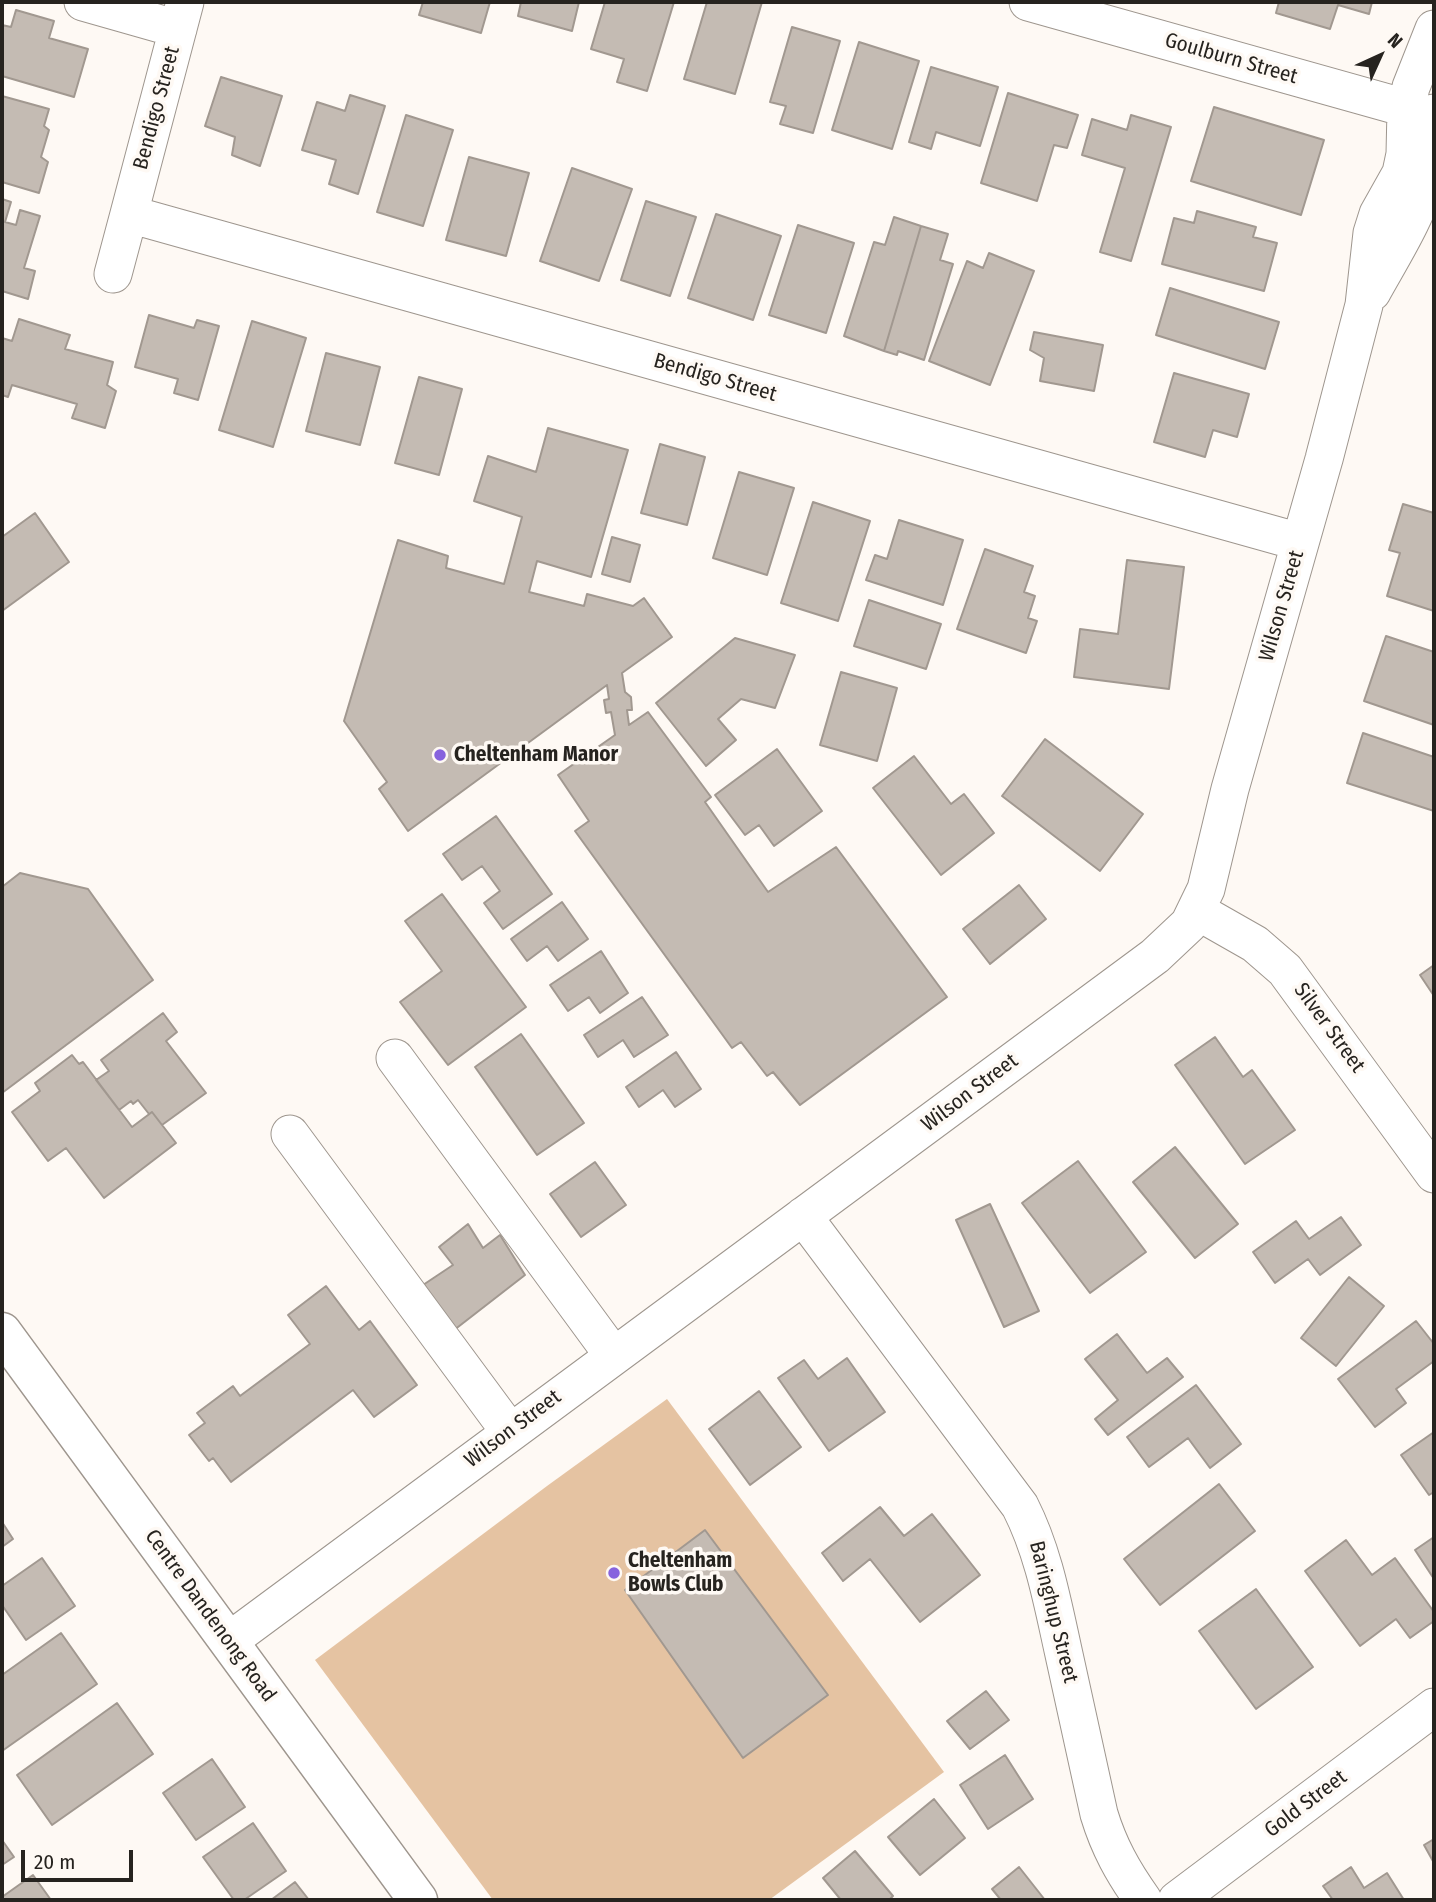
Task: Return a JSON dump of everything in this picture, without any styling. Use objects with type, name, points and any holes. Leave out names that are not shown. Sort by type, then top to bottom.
[{"type":"main road","name":"Centre Dandenong Road","points":[[2,1332],[418,1900]]},
{"type":"street","points":[[83,2],[182,15]]},
{"type":"street","name":"Goulburn Street","points":[[1028,2],[1425,113]]},
{"type":"street","name":"Bendigo Street","points":[[113,274],[182,15]]},
{"type":"street","name":"Wilson Street","points":[[229,1641],[1155,956],[1184,930],[1197,911],[1206,890],[1230,789],[1364,304],[1372,233],[1378,214],[1424,182],[1433,146],[1425,113],[1420,61],[1434,29]]},
{"type":"street","name":"Bendigo Street","points":[[129,214],[1300,542]]},
{"type":"street","name":"Silver Street","points":[[1197,911],[1255,944],[1285,970],[1434,1174]]},
{"type":"street","points":[[395,1058],[613,1355]]},
{"type":"street","points":[[290,1134],[510,1432]]},
{"type":"street","name":"Baringhup Street","points":[[803,1216],[1020,1506],[1032,1529],[1054,1608],[1099,1814],[1120,1868],[1143,1900]]},
{"type":"street","name":"Gold Street","points":[[1177,1900],[1434,1707]]},
{"type":"shaded area","name":"Cheltenham Bowls Club","points":[[667,1399],[944,1772],[769,1900],[493,1900],[315,1660]]},
{"type":"building","points":[[423,2],[490,2],[481,33],[419,15]]},
{"type":"building","points":[[521,2],[579,2],[572,31],[518,16]]},
{"type":"building","points":[[605,2],[674,2],[647,91],[617,82],[624,59],[591,49]]},
{"type":"building","points":[[707,2],[762,2],[735,94],[684,79]]},
{"type":"building","points":[[1279,2],[1372,2],[1369,14],[1338,5],[1330,29],[1276,13]]},
{"type":"building","points":[[16,10],[54,21],[49,38],[88,49],[74,97],[2,76],[2,25],[11,27]]},
{"type":"building","points":[[792,27],[840,41],[813,133],[780,124],[786,106],[770,102]]},
{"type":"building","points":[[859,42],[919,61],[892,149],[832,130]]},
{"type":"building","points":[[931,67],[998,87],[980,146],[936,132],[931,149],[909,142]]},
{"type":"building","points":[[221,77],[282,96],[260,166],[232,155],[235,137],[205,126]]},
{"type":"building","points":[[1008,93],[1078,115],[1067,148],[1054,145],[1037,201],[981,183]]},
{"type":"building","points":[[350,95],[385,106],[358,194],[329,184],[336,160],[302,150],[317,102],[345,111]]},
{"type":"building","points":[[2,96],[49,109],[44,126],[49,130],[41,157],[48,162],[39,193],[2,182]]},
{"type":"building","points":[[1214,107],[1324,140],[1301,215],[1191,181]]},
{"type":"building","points":[[406,115],[453,130],[423,226],[377,212]]},
{"type":"building","points":[[1131,115],[1171,127],[1131,261],[1100,252],[1125,168],[1082,155],[1092,119],[1127,130]]},
{"type":"building","points":[[469,157],[529,173],[506,256],[446,240]]},
{"type":"building","points":[[572,168],[632,189],[599,281],[540,261]]},
{"type":"building","points":[[2,199],[11,202],[5,222],[16,225],[20,210],[40,216],[24,268],[35,271],[28,299],[2,291]]},
{"type":"building","points":[[646,201],[696,217],[670,296],[621,280]]},
{"type":"building","points":[[1197,211],[1256,227],[1253,237],[1277,243],[1264,291],[1162,264],[1174,218],[1194,223]]},
{"type":"building","points":[[716,214],[781,236],[753,320],[688,298]]},
{"type":"building","points":[[894,217],[921,226],[884,351],[844,336],[874,242],[885,245]]},
{"type":"building","points":[[798,225],[854,243],[826,333],[769,315]]},
{"type":"building","points":[[921,226],[948,234],[940,260],[953,264],[924,360],[898,351],[897,355],[884,351]]},
{"type":"building","points":[[989,253],[1034,271],[990,385],[929,361],[967,261],[983,268]]},
{"type":"building","points":[[1170,288],[1279,322],[1265,369],[1156,335]]},
{"type":"building","points":[[149,315],[194,328],[197,320],[219,326],[198,400],[174,393],[178,379],[135,367]]},
{"type":"building","points":[[19,319],[70,335],[65,349],[113,362],[107,385],[116,391],[105,428],[72,418],[77,404],[12,385],[8,397],[2,395],[2,338],[12,341]]},
{"type":"building","points":[[252,321],[306,338],[273,447],[219,430]]},
{"type":"building","points":[[1034,332],[1103,345],[1094,391],[1040,381],[1044,358],[1030,350]]},
{"type":"building","points":[[326,353],[380,367],[360,445],[306,431]]},
{"type":"building","points":[[1174,373],[1249,394],[1237,437],[1213,430],[1205,457],[1154,442]]},
{"type":"building","points":[[419,377],[462,389],[439,475],[395,463]]},
{"type":"building","name":"Cheltenham Manor","points":[[548,428],[628,450],[591,577],[537,561],[529,592],[584,606],[587,594],[633,606],[644,598],[672,637],[622,673],[625,692],[631,697],[632,710],[627,710],[629,725],[648,712],[711,797],[705,802],[768,892],[836,847],[947,997],[800,1105],[773,1072],[767,1076],[741,1042],[732,1048],[575,831],[589,821],[558,775],[615,735],[611,712],[606,713],[604,700],[609,699],[607,685],[408,831],[379,789],[387,782],[344,721],[398,540],[448,556],[446,568],[504,584],[522,517],[474,501],[488,456],[536,472]]},
{"type":"building","points":[[660,444],[705,457],[687,525],[641,513]]},
{"type":"building","points":[[739,472],[794,488],[767,575],[713,558]]},
{"type":"building","points":[[813,502],[870,521],[838,621],[781,603]]},
{"type":"building","points":[[1403,504],[1434,513],[1434,611],[1387,596],[1400,553],[1389,550]]},
{"type":"building","points":[[35,513],[69,562],[2,611],[2,537]]},
{"type":"building","points":[[899,520],[963,540],[943,605],[866,580],[875,555],[887,559]]},
{"type":"building","points":[[612,537],[640,545],[630,582],[602,574]]},
{"type":"building","points":[[985,549],[1033,566],[1024,592],[1035,596],[1028,618],[1037,621],[1026,653],[957,629]]},
{"type":"building","points":[[1127,560],[1184,567],[1169,689],[1074,677],[1080,629],[1118,634]]},
{"type":"building","points":[[869,600],[941,624],[926,669],[854,646]]},
{"type":"building","points":[[1386,636],[1434,652],[1434,725],[1364,701]]},
{"type":"building","points":[[735,638],[795,655],[775,708],[741,699],[718,719],[736,740],[706,766],[656,703]]},
{"type":"building","points":[[841,672],[897,688],[877,761],[820,745]]},
{"type":"building","points":[[1363,733],[1434,757],[1434,811],[1347,783]]},
{"type":"building","points":[[1045,739],[1143,814],[1100,871],[1002,796]]},
{"type":"building","points":[[777,749],[822,811],[774,846],[759,825],[745,835],[715,795]]},
{"type":"building","points":[[914,756],[951,804],[964,794],[994,833],[941,875],[873,788]]},
{"type":"building","points":[[496,816],[552,894],[503,929],[484,903],[500,891],[482,866],[462,880],[443,854]]},
{"type":"building","points":[[20,873],[88,889],[153,980],[2,1093],[2,887]]},
{"type":"building","points":[[1019,885],[1046,919],[990,964],[963,929]]},
{"type":"building","points":[[442,894],[526,1007],[448,1065],[400,1002],[442,971],[405,921]]},
{"type":"building","points":[[562,902],[588,939],[558,961],[547,946],[527,961],[511,939]]},
{"type":"building","points":[[601,951],[628,993],[600,1013],[589,997],[568,1011],[550,985]]},
{"type":"building","points":[[1434,965],[1434,996],[1420,975]]},
{"type":"building","points":[[642,997],[668,1035],[634,1057],[623,1040],[598,1057],[584,1035]]},
{"type":"building","points":[[163,1013],[177,1032],[166,1041],[206,1093],[162,1125],[138,1100],[133,1104],[131,1101],[119,1110],[96,1080],[109,1071],[101,1060]]},
{"type":"building","points":[[521,1034],[584,1123],[537,1155],[475,1067]]},
{"type":"building","points":[[1215,1037],[1243,1077],[1252,1070],[1295,1130],[1245,1164],[1175,1065]]},
{"type":"building","points":[[676,1052],[701,1089],[675,1107],[663,1090],[639,1107],[626,1087]]},
{"type":"building","points":[[72,1055],[79,1064],[83,1062],[132,1127],[152,1112],[176,1143],[104,1198],[66,1148],[48,1161],[12,1112],[40,1091],[35,1083]]},
{"type":"building","points":[[1175,1147],[1238,1224],[1195,1258],[1133,1182]]},
{"type":"building","points":[[1078,1161],[1146,1252],[1090,1293],[1022,1203]]},
{"type":"building","points":[[595,1162],[626,1205],[581,1237],[550,1194]]},
{"type":"building","points":[[990,1204],[1039,1311],[1004,1327],[956,1220]]},
{"type":"building","points":[[1341,1217],[1361,1245],[1320,1275],[1308,1259],[1275,1283],[1253,1252],[1296,1221],[1309,1239]]},
{"type":"building","points":[[468,1224],[483,1248],[500,1235],[525,1275],[449,1334],[417,1289],[453,1265],[439,1247]]},
{"type":"building","points":[[1349,1277],[1384,1306],[1336,1366],[1301,1338]]},
{"type":"building","points":[[326,1286],[359,1330],[370,1321],[417,1385],[374,1417],[353,1390],[231,1482],[213,1458],[209,1461],[189,1435],[205,1423],[197,1413],[233,1386],[240,1396],[310,1344],[288,1315]]},
{"type":"building","points":[[1416,1321],[1434,1344],[1434,1361],[1396,1389],[1406,1403],[1375,1427],[1338,1379]]},
{"type":"building","points":[[1117,1334],[1147,1373],[1167,1358],[1183,1377],[1108,1435],[1095,1419],[1118,1400],[1085,1359]]},
{"type":"building","points":[[847,1358],[885,1412],[829,1451],[778,1378],[804,1360],[818,1379]]},
{"type":"building","points":[[1196,1385],[1241,1444],[1210,1468],[1188,1438],[1149,1467],[1127,1437]]},
{"type":"building","points":[[759,1391],[801,1447],[750,1485],[709,1429]]},
{"type":"building","points":[[1434,1432],[1434,1492],[1429,1495],[1401,1455]]},
{"type":"building","points":[[1219,1484],[1255,1531],[1160,1605],[1124,1559]]},
{"type":"building","points":[[880,1507],[904,1536],[932,1514],[980,1575],[920,1622],[870,1559],[843,1581],[822,1553]]},
{"type":"building","points":[[2,1522],[13,1539],[2,1547]]},
{"type":"building","points":[[705,1530],[828,1695],[743,1758],[625,1590]]},
{"type":"building","points":[[1434,1537],[1434,1579],[1415,1550]]},
{"type":"building","points":[[1346,1540],[1372,1575],[1395,1558],[1434,1612],[1434,1621],[1410,1638],[1396,1619],[1360,1646],[1305,1571]]},
{"type":"building","points":[[42,1558],[75,1606],[26,1640],[2,1605],[2,1586]]},
{"type":"building","points":[[1256,1589],[1313,1667],[1256,1709],[1199,1631]]},
{"type":"building","points":[[61,1633],[97,1684],[2,1751],[2,1675]]},
{"type":"building","points":[[986,1691],[1009,1720],[970,1749],[947,1721]]},
{"type":"building","points":[[117,1703],[153,1754],[52,1825],[17,1775]]},
{"type":"building","points":[[1005,1755],[1033,1799],[988,1829],[960,1785]]},
{"type":"building","points":[[212,1759],[245,1807],[196,1840],[163,1793]]},
{"type":"building","points":[[934,1799],[965,1838],[920,1875],[888,1837]]},
{"type":"building","points":[[253,1823],[286,1871],[244,1900],[234,1900],[203,1857]]},
{"type":"building","points":[[1434,1839],[1434,1863],[1424,1845]]},
{"type":"building","points":[[2,1840],[14,1857],[2,1865]]},
{"type":"building","points":[[855,1851],[893,1896],[889,1900],[841,1900],[823,1878]]},
{"type":"building","points":[[1019,1867],[1045,1900],[1001,1900],[992,1889]]},
{"type":"building","points":[[1351,1867],[1364,1888],[1387,1873],[1404,1900],[1333,1900],[1323,1886]]},
{"type":"building","points":[[33,1875],[51,1900],[2,1900],[2,1897]]},
{"type":"building","points":[[295,1882],[309,1900],[271,1900]]},
{"type":"place","name":"Cheltenham Manor","points":[[440,755]]},
{"type":"place","name":"Cheltenham Bowls Club","points":[[614,1573]]}]
